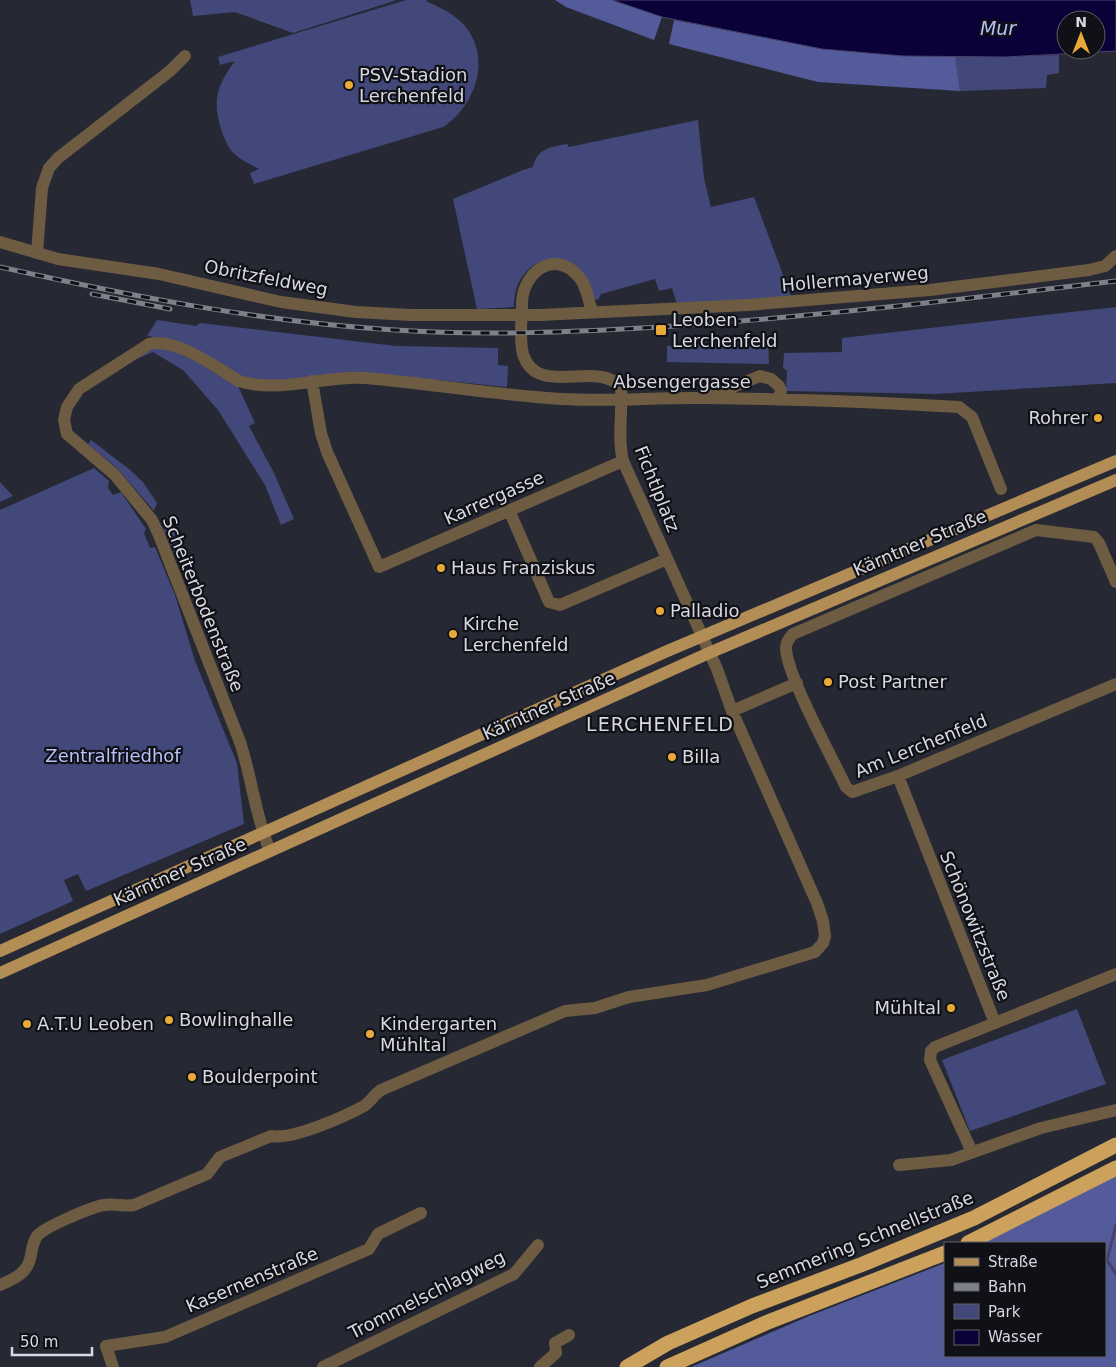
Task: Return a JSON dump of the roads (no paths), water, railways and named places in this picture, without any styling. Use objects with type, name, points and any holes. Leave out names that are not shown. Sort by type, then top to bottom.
[{"type":"highway","name":"Semmering Schnellstraße","points":[[627,1367],[668,1343],[752,1306],[863,1264],[974,1218],[1116,1145]]},
{"type":"highway","points":[[970,1242],[1116,1168]]},
{"type":"highway","points":[[667,1367],[768,1322],[944,1253]]},
{"type":"main road","name":"Kärntner Straße","points":[[0,951],[263,833],[379,776],[1116,461]]},
{"type":"main road","name":"Kärntner Straße","points":[[0,973],[709,653],[1116,480]]},
{"type":"street","points":[[37,253],[42,188],[49,168],[58,158],[170,71],[186,56]]},
{"type":"street","name":"Obritzfeldweg","points":[[0,242],[79,263],[159,274],[281,302],[356,312],[476,316],[592,311]]},
{"type":"street","name":"Hollermayerweg","points":[[592,311],[639,312],[930,290],[1096,269],[1113,261],[1116,256]]},
{"type":"street","points":[[592,311],[583,282],[573,271],[560,266],[545,266],[532,273],[524,285],[522,297],[522,349],[528,364],[546,376],[608,377],[620,387],[622,401]]},
{"type":"street","name":"Scheiterbodenstraße","points":[[270,850],[256,810],[247,762],[240,742],[152,520],[115,475],[67,434],[64,420],[67,407],[80,390],[128,357],[150,344],[160,341],[174,344],[246,383],[269,385],[312,381]]},
{"type":"street","points":[[706,398],[760,376],[771,379],[779,386],[781,392],[778,400]]},
{"type":"street","name":"Absengergasse","points":[[312,381],[330,378],[365,378],[563,399],[622,401],[706,398],[959,407],[967,411],[972,417],[1002,489]]},
{"type":"street","name":"Karrergasse","points":[[312,381],[321,433],[327,452],[379,567],[623,461]]},
{"type":"street","name":"Fichtlplatz","points":[[622,401],[620,450],[623,461],[702,637]]},
{"type":"street","name":"Fichtlplatz","points":[[509,510],[550,602],[554,604],[560,605],[667,559]]},
{"type":"street","name":"Am Lerchenfeld","points":[[1116,582],[1099,543],[1094,537],[1036,530],[793,634],[788,641],[786,649],[797,683],[847,789],[856,792],[1116,684]]},
{"type":"street","points":[[0,1285],[18,1277],[25,1271],[30,1263],[34,1241],[44,1231],[101,1205],[125,1207],[134,1205],[207,1174],[220,1157],[271,1136],[278,1137],[301,1133],[364,1106],[381,1090],[565,1011],[595,1008],[630,997],[708,985],[804,956],[819,949],[825,936],[823,921],[817,903],[732,711],[702,637]]},
{"type":"street","points":[[732,711],[797,683]]},
{"type":"street","name":"Schönowitzstraße","points":[[898,776],[995,1023],[1116,974]]},
{"type":"street","points":[[972,1152],[930,1060],[930,1055],[935,1047],[995,1023]]},
{"type":"street","points":[[899,1164],[951,1160],[1041,1128],[1116,1110]]},
{"type":"street","name":"Kasernenstraße","points":[[113,1367],[106,1346],[165,1337],[369,1249],[378,1234],[421,1213]]},
{"type":"street","name":"Trommelschlagweg","points":[[328,1366],[514,1274],[538,1245]]},
{"type":"street","points":[[540,1367],[556,1353],[555,1343],[569,1335]]},
{"type":"water","name":"Mur","points":[[612,0],[1116,0],[1116,51],[1106,52],[1106,10],[1056,10],[1056,54],[1005,57],[903,56],[822,49],[662,17]]},
{"type":"waterway","points":[[1116,1225],[1107,1260],[1116,1274]]},
{"type":"railway","points":[[0,267],[147,298],[246,314],[345,326],[462,333],[562,332],[718,323],[889,307],[1116,281]]},
{"type":"railway","points":[[92,294],[170,309]]},
{"type":"place","name":"PSV-Stadion Lerchenfeld","points":[[349,85]]},
{"type":"place","name":"Leoben Lerchenfeld","points":[[661,330]]},
{"type":"place","name":"Rohrer","points":[[1098,418]]},
{"type":"place","name":"Haus Franziskus","points":[[441,568]]},
{"type":"place","name":"Palladio","points":[[660,611]]},
{"type":"place","name":"Kirche Lerchenfeld","points":[[453,634]]},
{"type":"place","name":"Post Partner","points":[[828,682]]},
{"type":"place","name":"Billa","points":[[672,757]]},
{"type":"place","name":"Mühltal","points":[[951,1008]]},
{"type":"place","name":"Bowlinghalle","points":[[169,1020]]},
{"type":"place","name":"A.T.U Leoben","points":[[27,1024]]},
{"type":"place","name":"Kindergarten Mühltal","points":[[370,1034]]},
{"type":"place","name":"Boulderpoint","points":[[192,1077]]},
{"type":"district","name":"LERCHENFELD","points":[[660,724]]},
{"type":"park label","name":"Zentralfriedhof","points":[[113,756]]}]
